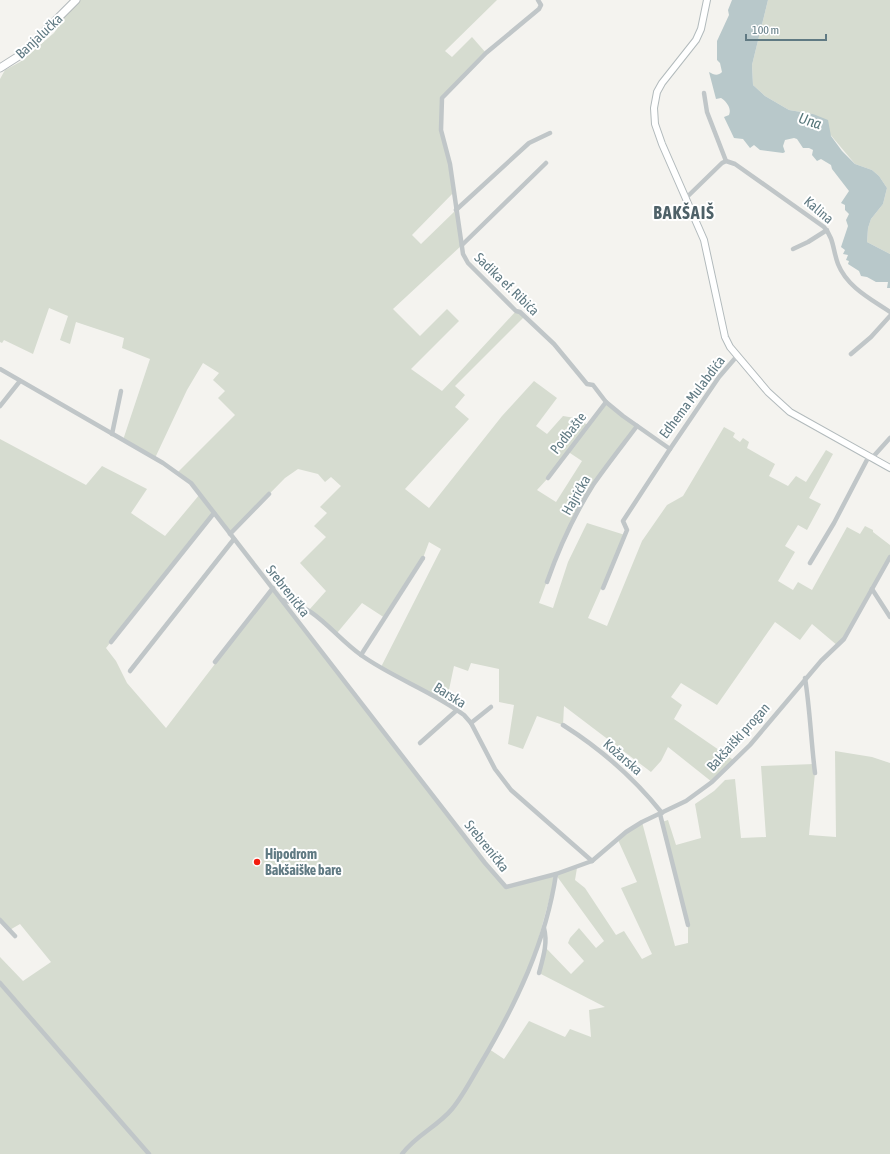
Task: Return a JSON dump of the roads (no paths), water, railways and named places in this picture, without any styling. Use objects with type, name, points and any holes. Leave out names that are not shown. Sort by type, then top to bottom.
[{"type":"main road","name":"Banjalučka","points":[[0,68],[22,54],[76,0]]},
{"type":"street","name":"Sadika ef. Ribića","points":[[538,0],[540,5],[538,9],[486,53],[442,98],[441,130],[450,164],[456,210],[465,258],[468,263],[516,311],[520,312],[554,344],[587,384],[594,385],[606,402],[664,445]]},
{"type":"street","points":[[707,0],[701,29],[696,40],[662,83],[657,92],[654,108],[655,124],[662,144],[687,197],[704,240],[722,330],[730,347],[737,356],[768,392],[790,412],[890,468]]},
{"type":"street","points":[[687,197],[722,163],[726,161],[707,112],[704,93]]},
{"type":"street","points":[[456,210],[528,143],[550,132]]},
{"type":"street","name":"Kalina","points":[[726,161],[735,164],[759,179],[810,215],[827,230],[832,238],[839,266],[846,278],[862,293],[890,312]]},
{"type":"street","points":[[462,245],[546,163]]},
{"type":"street","points":[[793,249],[808,242],[827,230]]},
{"type":"street","points":[[851,354],[890,316]]},
{"type":"street","name":"Edhema Mulabdića","points":[[664,445],[670,449],[719,377],[737,356]]},
{"type":"street","name":"Srebrenička","points":[[0,369],[178,472],[191,483],[485,863],[506,887]]},
{"type":"street","points":[[0,406],[20,381]]},
{"type":"street","points":[[112,434],[121,391]]},
{"type":"street","name":"Podbašte","points":[[548,478],[606,402]]},
{"type":"street","name":"Hajrićka","points":[[547,582],[560,546],[587,496],[637,426]]},
{"type":"street","points":[[810,563],[871,457],[890,438]]},
{"type":"street","points":[[603,588],[627,530],[623,521],[670,449]]},
{"type":"street","points":[[230,534],[269,494]]},
{"type":"street","points":[[111,642],[214,513]]},
{"type":"street","points":[[130,671],[234,539]]},
{"type":"street","name":"Bakšaiški progan","points":[[506,887],[556,874],[592,861],[626,832],[686,801],[712,782],[735,761],[805,678],[844,640],[890,557]]},
{"type":"street","points":[[361,655],[423,558]]},
{"type":"street","points":[[215,662],[273,588]]},
{"type":"street","points":[[872,589],[890,617]]},
{"type":"street","name":"Barska","points":[[282,600],[294,602],[309,610],[361,655],[457,710],[470,723],[482,749],[502,780],[511,790],[534,808],[592,861]]},
{"type":"street","points":[[805,678],[810,709],[815,773]]},
{"type":"street","points":[[470,723],[491,707]]},
{"type":"street","points":[[420,743],[457,710]]},
{"type":"street","name":"Kožarska","points":[[563,725],[603,753],[646,792],[661,813]]},
{"type":"street","points":[[661,813],[688,925]]},
{"type":"street","points":[[402,1154],[410,1143],[438,1124],[452,1109],[467,1086],[521,989],[531,966],[544,926],[550,906],[556,874]]},
{"type":"street","points":[[0,920],[15,936]]},
{"type":"street","points":[[539,973],[545,947],[546,936],[544,926]]},
{"type":"street","points":[[0,983],[149,1154]]},
{"type":"water","name":"Una","points":[[732,0],[768,0],[752,65],[753,85],[765,96],[789,110],[813,114],[828,120],[831,136],[842,151],[855,164],[872,170],[879,176],[887,188],[883,204],[871,219],[868,228],[867,242],[890,254],[890,288],[887,288],[888,282],[876,282],[867,277],[861,276],[859,271],[848,264],[849,261],[846,260],[848,255],[843,254],[845,250],[841,247],[848,226],[846,220],[849,214],[845,210],[845,205],[841,203],[849,191],[832,169],[831,165],[821,159],[817,161],[812,155],[813,150],[803,148],[797,139],[794,138],[785,140],[783,146],[785,152],[783,153],[760,150],[754,145],[750,148],[743,139],[734,138],[724,117],[729,115],[729,107],[721,98],[716,99],[709,72],[716,75],[722,72],[720,63],[717,60],[717,41],[729,15],[728,10]]},
{"type":"place","name":"Hipodrom Bakšaiške bare","points":[[257,862]]},
{"type":"district","name":"BAKŠAIŠ","points":[[684,213]]}]
